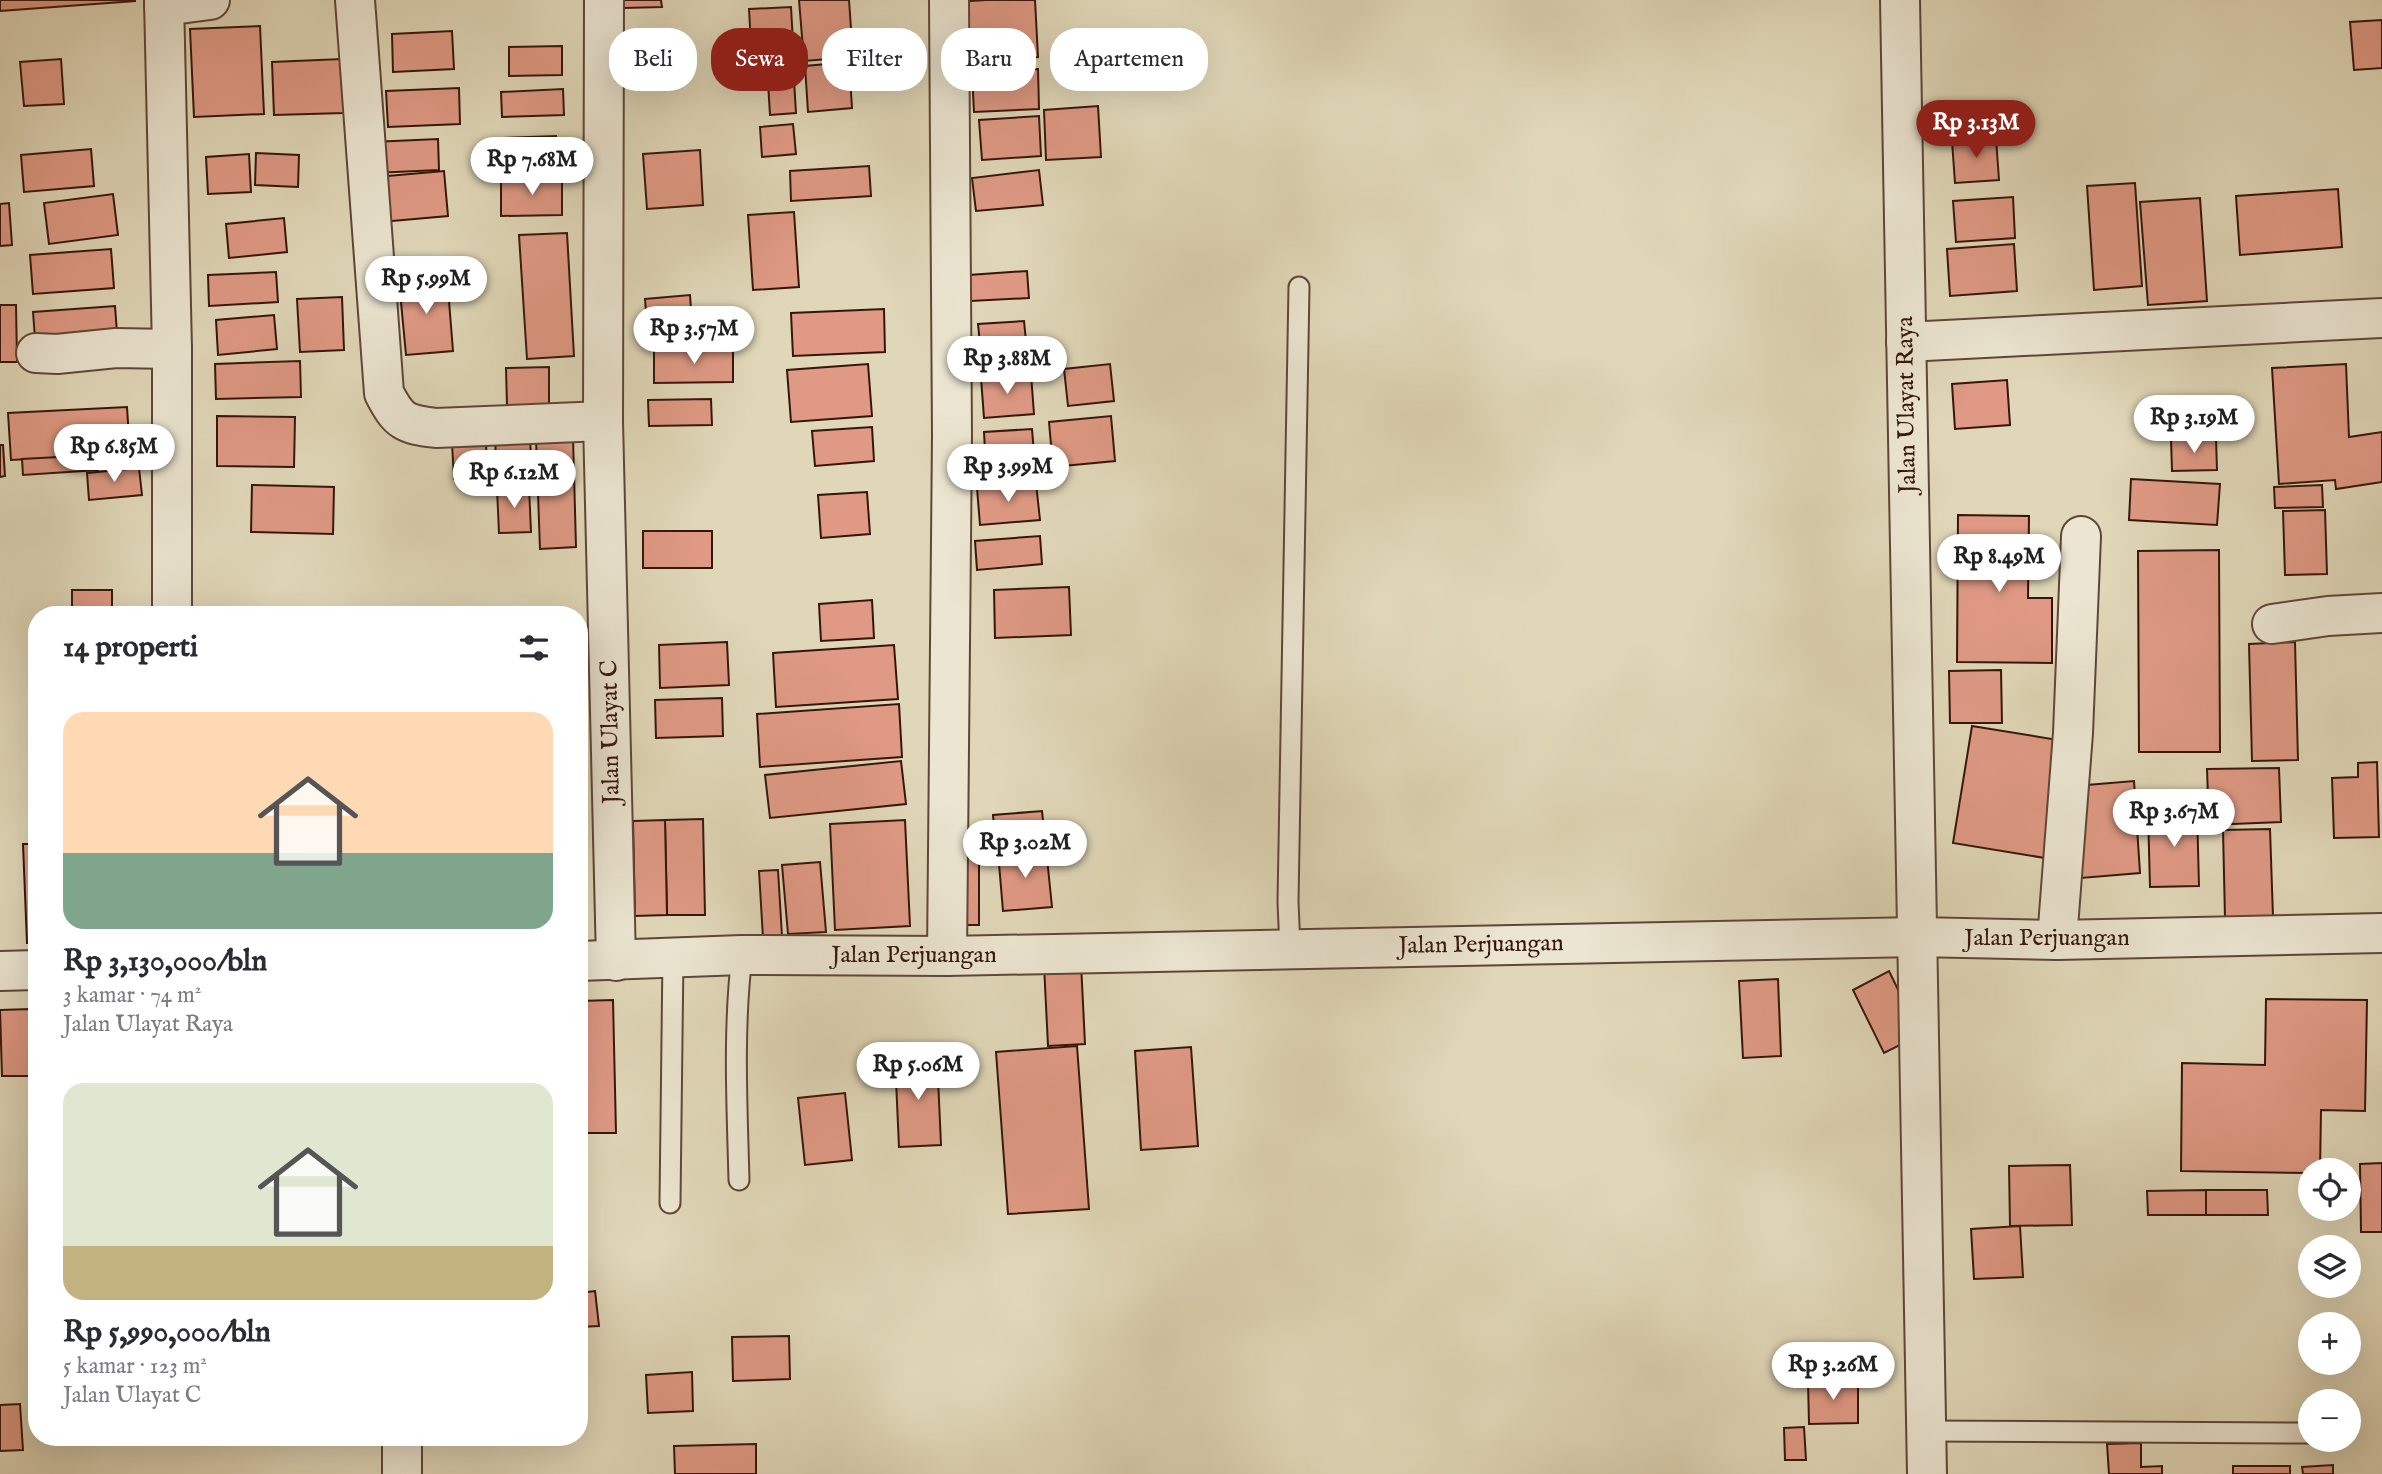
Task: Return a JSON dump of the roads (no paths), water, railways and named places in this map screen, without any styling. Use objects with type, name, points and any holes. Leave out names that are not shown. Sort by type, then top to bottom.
[{"type":"street","points":[[173,606],[172,349],[164,3],[210,0]]},
{"type":"street","points":[[355,0],[384,393],[396,417],[416,425],[436,428],[603,421]]},
{"type":"street","name":"Jalan Ulayat C","points":[[598,961],[604,0]]},
{"type":"street","points":[[947,956],[952,436],[949,0]]},
{"type":"street","name":"Jalan Ulayat Raya","points":[[1900,0],[1927,1474]]},
{"type":"street","points":[[1906,342],[2382,318]]},
{"type":"street","points":[[36,353],[57,354],[116,348],[172,349]]},
{"type":"street","points":[[2057,940],[2073,733],[2081,536]]},
{"type":"street","points":[[2272,624],[2328,616],[2382,613]]},
{"type":"street","name":"Jalan Perjuangan","points":[[598,961],[673,956],[947,956],[1917,937],[2057,940],[2382,933]]},
{"type":"street","points":[[0,971],[28,970]]},
{"type":"street","points":[[402,1446],[402,1474]]},
{"type":"lane","points":[[1290,949],[1288,888],[1299,287]]},
{"type":"lane","points":[[739,1180],[735,1047],[742,955]]},
{"type":"lane","points":[[670,1203],[673,956]]},
{"type":"lane","points":[[1927,1431],[2298,1433]]}]
